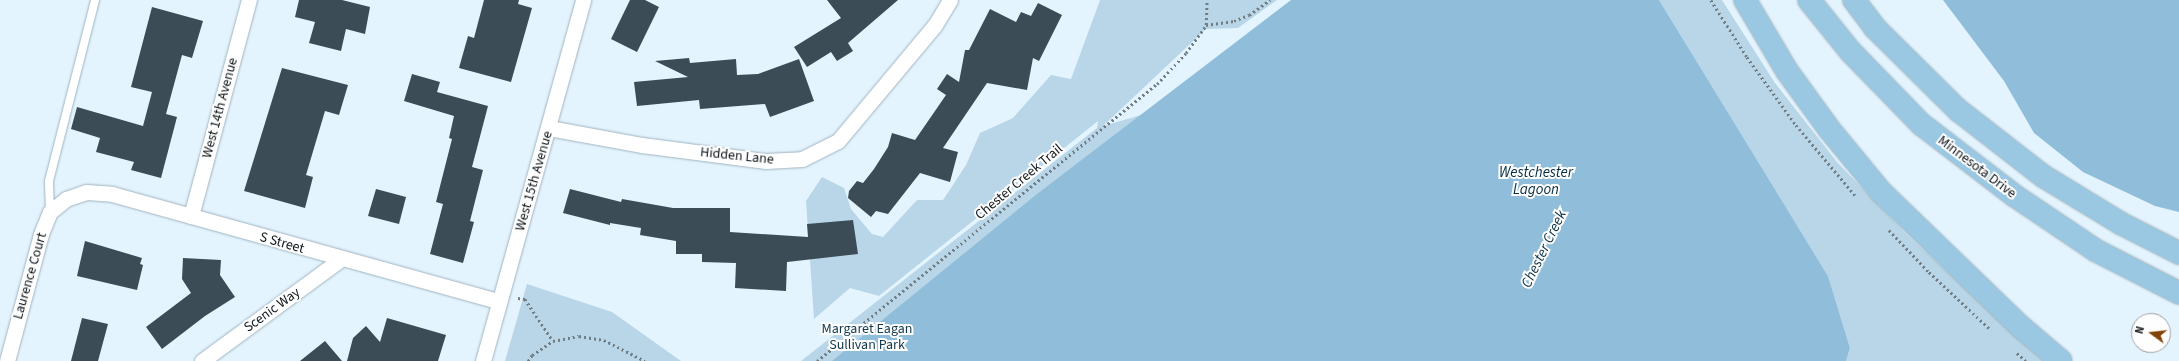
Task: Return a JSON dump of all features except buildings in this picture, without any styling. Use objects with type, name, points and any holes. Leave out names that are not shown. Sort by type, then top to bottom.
[{"type":"main road","points":[[1745,0],[1787,71],[1829,129],[1881,192],[2016,322],[2061,361]]},
{"type":"main road","name":"Minnesota Drive","points":[[1809,0],[1850,51],[1921,124],[2015,196],[2095,250],[2179,293]]},
{"type":"main road","points":[[1854,0],[1875,28],[1958,110],[2043,176],[2122,224],[2179,253]]},
{"type":"street","name":"West 14th Avenue","points":[[191,216],[249,0]]},
{"type":"street","name":"West 15th Avenue","points":[[483,361],[549,128],[583,0]]},
{"type":"street","name":"Hidden Lane","points":[[549,128],[642,145],[766,161],[802,159],[838,141],[936,25],[950,0]]},
{"type":"street","name":"S Street","points":[[66,199],[86,192],[112,194],[341,259],[501,295]]},
{"type":"street","name":"Laurence Court","points":[[7,361],[41,234],[50,212],[66,199]]},
{"type":"street","name":"Scenic Way","points":[[202,361],[341,259]]},
{"type":"lane","points":[[50,212],[49,181],[95,0]]},
{"type":"path","points":[[1207,0],[1206,25],[1234,21],[1249,15],[1270,0]]},
{"type":"path","name":"Chester Creek Trail","points":[[817,361],[1157,84],[1186,53],[1206,25]]},
{"type":"path","points":[[501,295],[525,300],[553,341]]},
{"type":"path","points":[[528,361],[532,355],[553,341],[579,336],[604,340],[645,361]]},
{"type":"green space","name":"Margaret Eagan Sullivan Park","points":[[1100,0],[1277,0],[1238,28],[1206,29],[1103,126],[1190,101],[872,361],[801,361],[1097,128],[1098,121],[879,296],[850,288],[814,319],[806,201],[822,177],[844,188],[851,209],[872,234],[883,237],[917,200],[943,200],[966,165],[980,133],[1013,118],[1051,75],[1071,79]]},
{"type":"green space","points":[[1659,0],[1722,0],[1775,83],[1837,162],[1907,235],[2044,361],[1846,361],[1850,348],[1828,276]]},
{"type":"green space","points":[[527,284],[612,312],[681,361],[505,361]]},
{"type":"water","name":"Westchester Lagoon","points":[[1291,0],[1659,0],[1828,276],[1850,348],[1846,361],[832,361],[1037,194]]},
{"type":"water","points":[[1943,0],[2179,0],[2179,212],[2155,206],[2083,172],[2034,133],[2004,81]]},
{"type":"water label","name":"Chester Creek","points":[[1544,249]]}]
